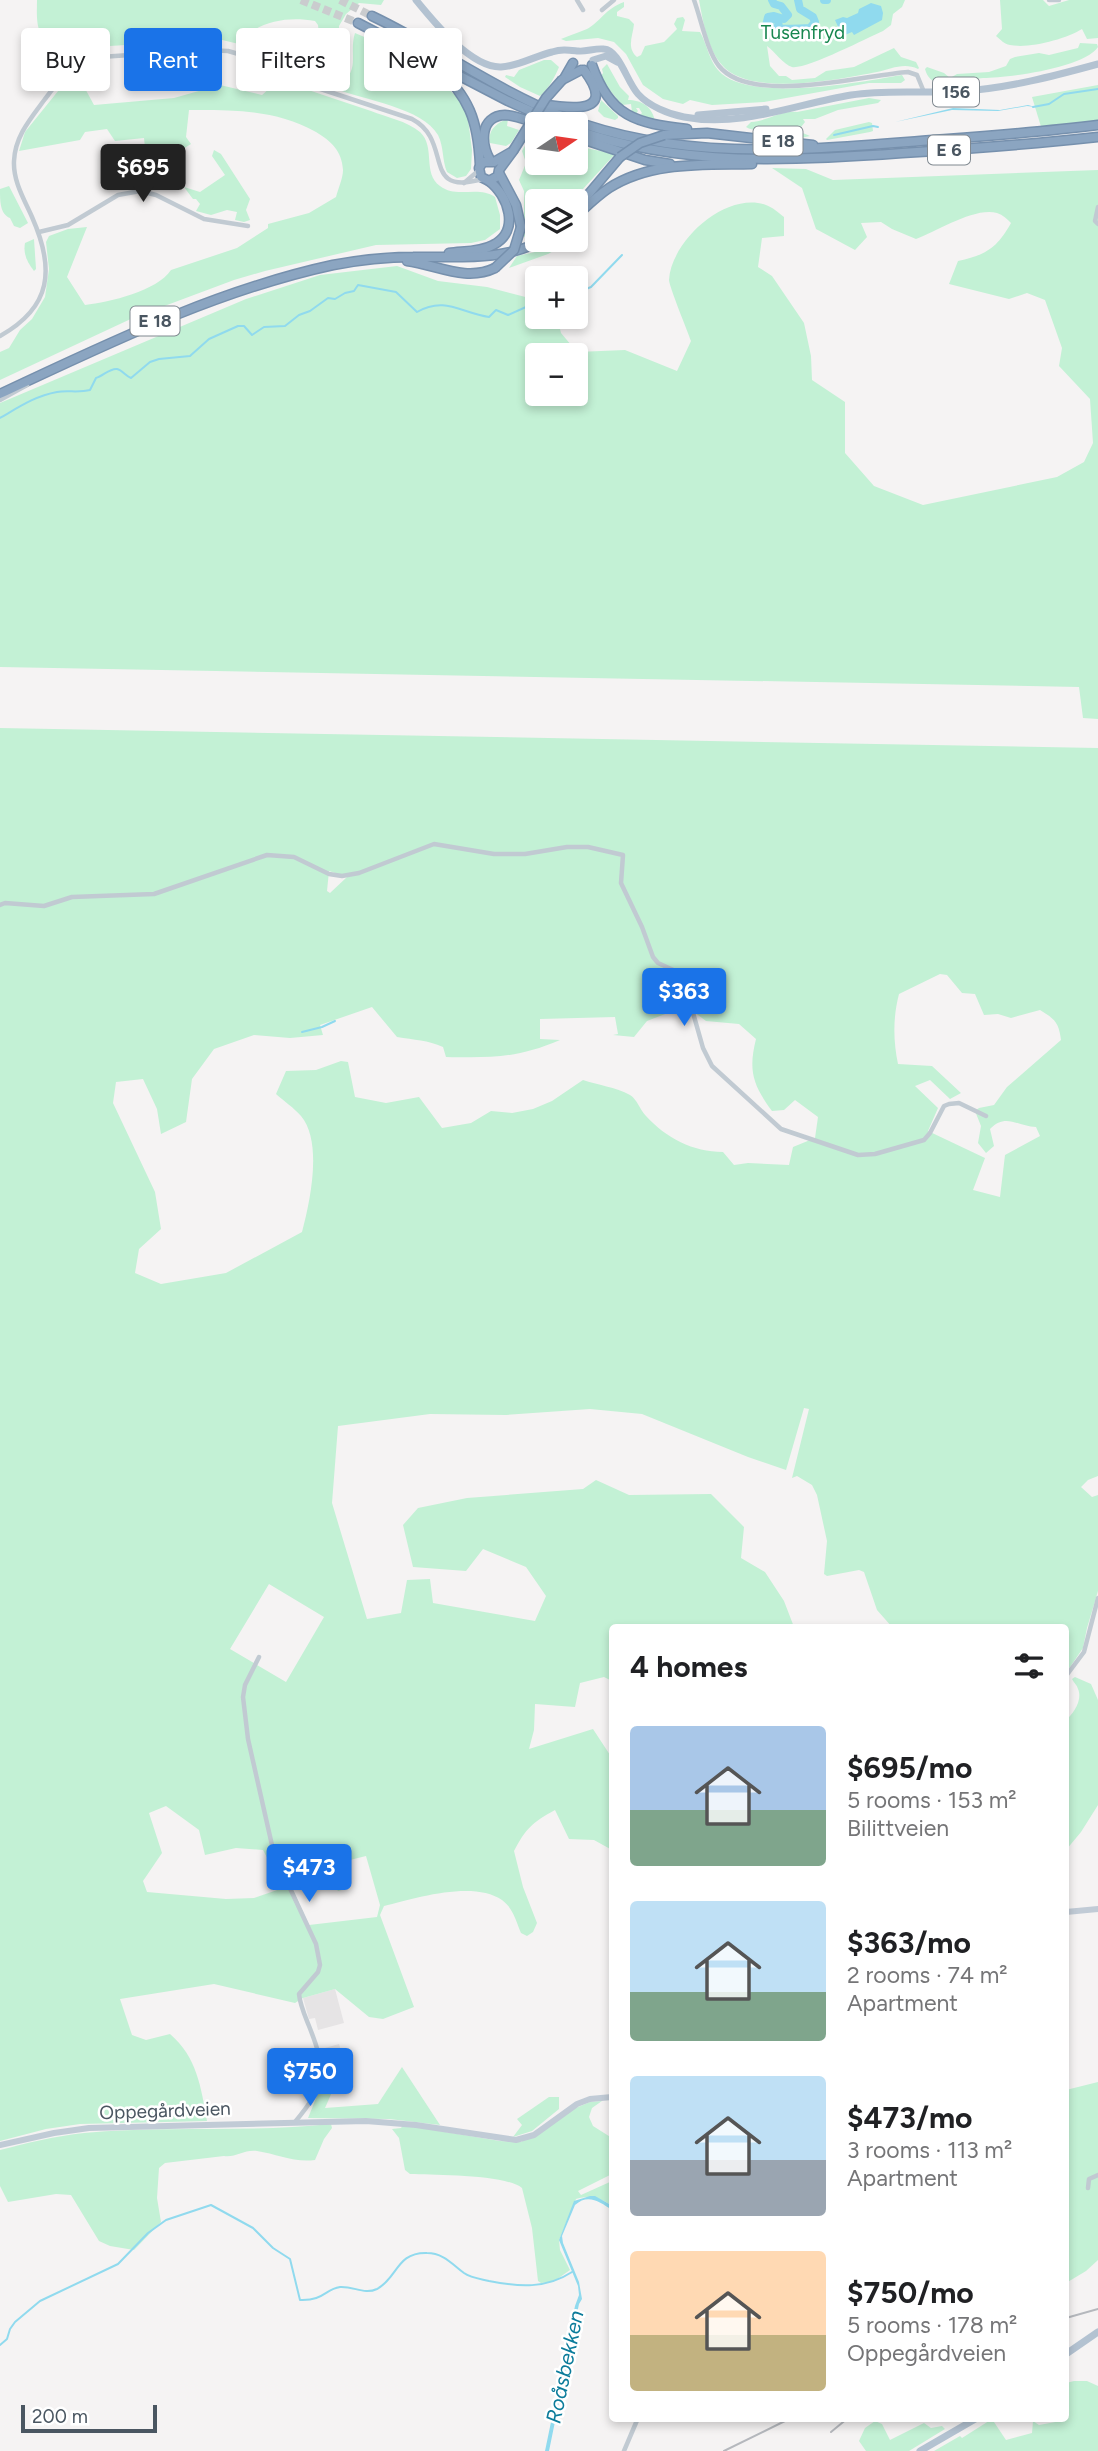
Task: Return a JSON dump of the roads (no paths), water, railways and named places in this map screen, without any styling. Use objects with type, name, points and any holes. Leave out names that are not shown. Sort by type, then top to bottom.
[{"type":"highway","name":"E 6","points":[[372,16],[527,101],[592,127],[675,145],[748,150],[848,147],[1098,125]]},
{"type":"highway","points":[[358,23],[368,28]]},
{"type":"highway","points":[[482,174],[509,155],[573,61]]},
{"type":"highway","name":"E 6","points":[[527,101],[564,108],[586,107],[594,100],[595,89],[587,66]]},
{"type":"highway","points":[[563,78],[587,66],[622,113],[649,124],[707,133]]},
{"type":"highway","points":[[462,76],[532,112]]},
{"type":"highway","points":[[444,253],[484,249],[503,238],[509,227],[508,208],[502,192],[482,174],[478,134],[469,107],[458,91]]},
{"type":"highway","points":[[380,258],[416,262],[467,274],[484,273],[495,268],[514,250],[520,227],[516,205],[496,166],[485,152],[483,137],[491,120],[508,115],[525,120]]},
{"type":"highway","name":"E 18","points":[[588,195],[620,157],[635,146],[664,135],[707,133],[848,147]]},
{"type":"highway","name":"E 6","points":[[588,134],[619,144],[674,154],[800,159],[966,149],[1098,137]]},
{"type":"highway","points":[[588,141],[645,160],[684,165]]},
{"type":"highway","name":"E 18","points":[[588,206],[609,188],[627,178],[684,165],[783,163],[800,159]]},
{"type":"highway","points":[[482,174],[495,178],[496,166]]},
{"type":"highway","name":"E 18","points":[[0,392],[162,318],[296,271],[358,257],[400,253],[487,253],[525,243]]},
{"type":"highway","name":"E 18","points":[[0,392],[138,331],[297,274],[380,258],[487,257],[525,248]]},
{"type":"main road","points":[[415,0],[453,40],[488,65],[508,66],[570,49],[608,50],[615,55],[619,63]]},
{"type":"main road","points":[[559,50],[573,61],[587,66],[607,56],[619,63]]},
{"type":"main road","points":[[573,61],[582,51]]},
{"type":"main road","points":[[582,51],[587,66]]},
{"type":"main road","name":"156","points":[[619,63],[629,83],[641,97],[654,106],[682,117],[696,119],[734,119],[852,95],[997,87],[1098,64]]},
{"type":"main road","points":[[1069,1912],[1098,1909]]},
{"type":"main road","name":"Oppegårdveien","points":[[0,2145],[89,2128],[341,2120],[391,2122],[516,2140],[534,2135],[577,2104],[590,2099],[609,2097]]},
{"type":"main road","points":[[1069,2352],[1098,2332]]},
{"type":"main road","points":[[919,2451],[962,2422]]},
{"type":"main road","points":[[919,2451],[970,2422]]},
{"type":"street","points":[[578,0],[583,10]]},
{"type":"street","points":[[602,10],[614,0]]},
{"type":"street","points":[[694,0],[714,59],[723,71],[736,80],[756,84],[821,84],[913,72],[919,77],[924,93]]},
{"type":"street","points":[[1049,0],[1059,0]]},
{"type":"street","points":[[0,336],[26,319],[40,298],[45,268],[39,232],[17,182],[14,156],[23,128],[69,68],[79,61],[92,57],[203,50],[234,52],[287,78],[418,122],[429,132],[434,142],[445,177],[455,183],[463,183],[482,174]]},
{"type":"street","points":[[39,232],[68,225],[118,195],[140,191],[156,195],[204,219],[248,226]]},
{"type":"street","points":[[1098,207],[1095,214],[1098,224]]},
{"type":"street","points":[[0,400],[37,377]]},
{"type":"street","points":[[0,905],[5,903],[44,906],[72,897],[154,894],[267,855],[293,857],[329,874],[342,876],[359,873],[434,844],[494,854],[525,854],[568,847],[610,851],[623,855],[621,883],[653,957],[658,963],[682,974],[686,995],[706,1056],[712,1066],[781,1129],[858,1155],[876,1154],[924,1140],[944,1106],[948,1104],[959,1102],[986,1116]]},
{"type":"street","points":[[1069,1672],[1084,1652],[1098,1598]]},
{"type":"street","points":[[259,1657],[245,1685],[243,1697],[248,1739],[274,1854],[316,1944],[320,1965],[318,1972],[299,1994],[299,2001],[313,2035],[322,2076],[310,2104],[295,2123]]},
{"type":"street","points":[[1088,2188],[1092,2176],[1098,2175]]},
{"type":"street","points":[[624,2451],[636,2422]]},
{"type":"water","points":[[871,3],[881,6],[882,20],[854,35],[852,32],[840,37],[835,20],[858,13],[859,9]]},
{"type":"water","points":[[1028,105],[1035,107],[998,111],[952,110],[895,122],[953,108],[1000,110]]},
{"type":"water","name":"Roåsbekken","points":[[595,2196],[609,2204],[609,2208],[594,2200],[580,2201],[575,2205],[562,2236],[579,2282],[582,2299],[549,2451],[545,2451],[579,2295],[578,2286],[559,2240],[574,2201]]},
{"type":"waterway","points":[[772,0],[788,15],[784,19],[768,17],[766,26],[770,30],[775,30],[777,29],[778,28],[779,27],[778,21],[773,18],[768,21],[771,28],[776,28],[780,29],[810,28],[815,22],[813,17],[800,9],[798,0]]},
{"type":"waterway","points":[[1033,107],[1049,104],[1064,94],[1098,89]]},
{"type":"waterway","points":[[834,135],[878,127]]},
{"type":"waterway","points":[[588,288],[622,255]]},
{"type":"waterway","points":[[0,418],[41,396],[61,391],[90,390],[96,378],[114,369],[131,378],[150,362],[190,356],[209,339],[238,326],[244,326],[252,335],[264,327],[285,326],[328,298],[335,299],[354,291],[358,285],[396,292],[417,312],[427,307],[445,305],[489,317],[496,310],[508,315],[525,307]]},
{"type":"waterway","points":[[302,1032],[335,1021]]},
{"type":"waterway","points":[[0,2345],[7,2339],[15,2322],[40,2301],[118,2264],[148,2233],[166,2220],[211,2205],[253,2228],[273,2248],[290,2259],[300,2300],[314,2299],[340,2287],[368,2291],[377,2289],[403,2261],[417,2254],[438,2255],[470,2276],[511,2285],[542,2284],[572,2272]]},
{"type":"tunnel","points":[[301,0],[358,23]]},
{"type":"tunnel","points":[[340,0],[372,16]]},
{"type":"railway","points":[[1069,2317],[1098,2309]]},
{"type":"railway","points":[[724,2451],[783,2422]]},
{"type":"railway","points":[[831,2432],[843,2422]]},
{"type":"park label","name":"Tusenfryd","points":[[803,32]]}]
